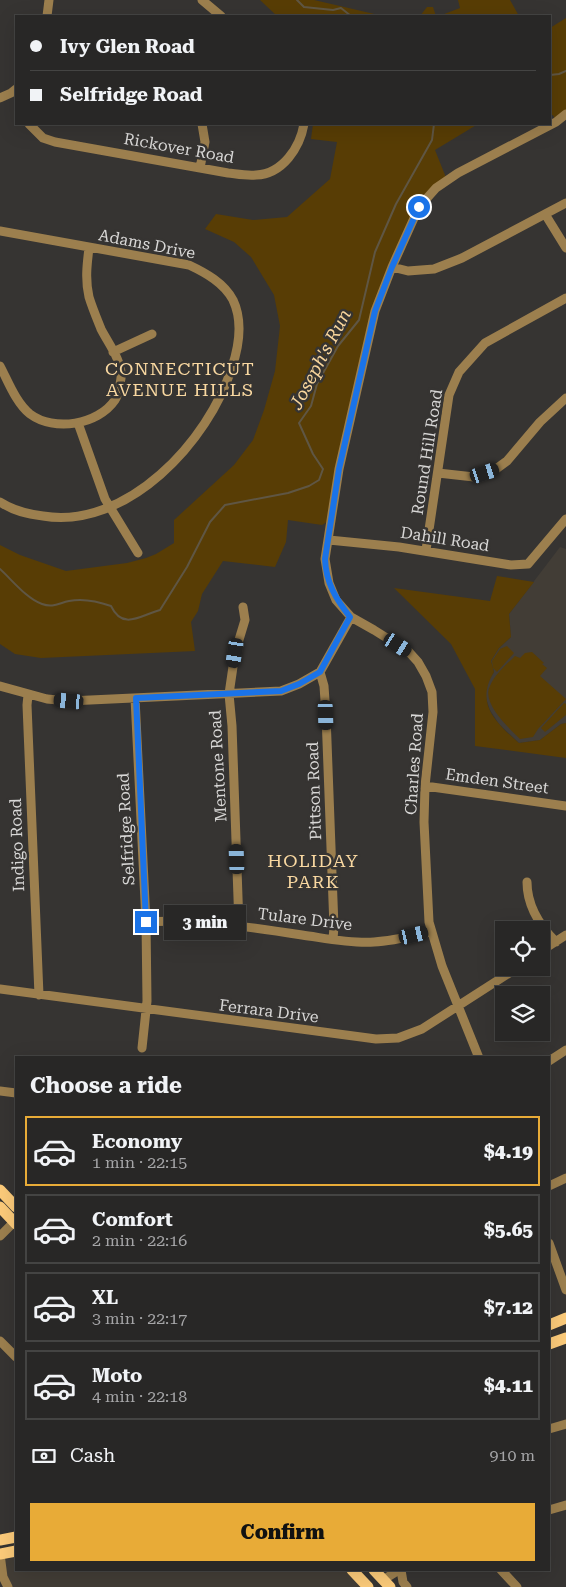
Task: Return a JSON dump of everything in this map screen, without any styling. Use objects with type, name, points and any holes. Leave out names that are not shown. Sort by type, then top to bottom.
[{"type":"main road","points":[[0,1190],[15,1205]]},
{"type":"main road","points":[[0,1207],[15,1221]]},
{"type":"main road","points":[[550,1324],[566,1318]]},
{"type":"main road","points":[[550,1344],[566,1338]]},
{"type":"main road","points":[[0,1540],[15,1537]]},
{"type":"main road","points":[[0,1554],[15,1551]]},
{"type":"main road","points":[[353,1571],[368,1587]]},
{"type":"main road","points":[[375,1571],[387,1583]]},
{"type":"street","points":[[47,15],[49,0]]},
{"type":"street","points":[[202,0],[220,15]]},
{"type":"street","points":[[0,98],[14,91]]},
{"type":"street","name":"Charles Road","points":[[551,125],[565,116]]},
{"type":"street","name":"Rickover Road","points":[[30,125],[43,138],[55,142],[228,173],[257,176],[283,163],[292,154],[304,125]]},
{"type":"street","points":[[200,168],[205,142],[202,125]]},
{"type":"street","name":"Charles Road","points":[[478,1056],[430,932],[424,786],[434,712],[432,692],[418,662],[409,652],[350,617],[336,600],[328,583],[325,559],[339,469],[375,311],[419,207],[436,188],[458,173],[550,125]]},
{"type":"street","points":[[392,267],[408,271],[434,269],[462,258],[566,203]]},
{"type":"street","points":[[546,214],[566,248]]},
{"type":"street","name":"Adams Drive","points":[[0,231],[189,265],[214,278],[232,299],[239,326],[239,340],[229,376],[218,401],[183,452],[162,473],[136,492],[110,507],[85,516],[53,518],[24,513],[9,508],[0,502]]},
{"type":"street","points":[[0,366],[21,405],[29,414],[43,422],[61,425],[78,423],[104,411],[116,399],[122,375],[100,327],[89,296],[86,276],[89,248]]},
{"type":"street","name":"Round Hill Road","points":[[426,550],[449,395],[459,372],[485,343],[566,298]]},
{"type":"street","points":[[113,352],[152,334]]},
{"type":"street","points":[[438,474],[474,477],[496,469],[507,461],[540,422],[566,398]]},
{"type":"street","points":[[78,423],[105,499],[138,553]]},
{"type":"street","name":"Dahill Road","points":[[329,540],[426,550],[511,565],[528,564],[566,519]]},
{"type":"street","name":"Mentone Road","points":[[239,926],[232,726],[228,694],[235,653],[245,620],[243,607]]},
{"type":"street","points":[[0,686],[28,695],[69,701],[281,691],[299,684],[320,672],[350,617]]},
{"type":"street","name":"Pittson Road","points":[[320,672],[324,686],[326,715],[333,939]]},
{"type":"street","name":"Indigo Road","points":[[28,695],[39,995]]},
{"type":"street","name":"Selfridge Road","points":[[136,698],[146,922],[147,1010],[142,1048]]},
{"type":"street","name":"Emden Street","points":[[424,786],[566,806]]},
{"type":"street","points":[[528,882],[527,895],[530,905],[548,934],[556,942]]},
{"type":"street","name":"Tulare Drive","points":[[146,922],[173,920],[372,942],[430,932]]},
{"type":"street","points":[[550,946],[566,935]]},
{"type":"street","name":"Ferrara Drive","points":[[0,989],[376,1039],[398,1038],[422,1030],[504,976]]},
{"type":"street","points":[[550,1060],[566,1050]]},
{"type":"street","points":[[0,1091],[15,1093]]},
{"type":"street","points":[[550,1186],[566,1178]]},
{"type":"street","points":[[0,1236],[15,1223]]},
{"type":"street","points":[[550,1246],[566,1290]]},
{"type":"street","points":[[0,1340],[15,1356]]},
{"type":"street","points":[[550,1429],[566,1424]]},
{"type":"street","points":[[550,1510],[564,1508]]},
{"type":"street","points":[[0,1554],[3,1577],[8,1587]]},
{"type":"street","points":[[387,1583],[399,1571]]},
{"type":"street","points":[[400,1571],[403,1582],[408,1587]]},
{"type":"street","points":[[502,1571],[517,1587]]},
{"type":"shaded area","points":[[260,0],[314,0],[379,15],[276,15]]},
{"type":"shaded area","points":[[458,0],[510,0],[518,15],[442,15],[460,8]]},
{"type":"shaded area","points":[[427,7],[433,7],[436,15],[421,15]]},
{"type":"shaded area","points":[[566,18],[566,114],[556,122],[553,115],[551,116],[551,27]]},
{"type":"shaded area","points":[[313,125],[476,125],[435,150],[447,180],[419,207],[375,311],[332,519],[322,525],[288,520],[286,542],[275,567],[223,561],[202,594],[198,611],[191,622],[195,651],[41,658],[15,654],[0,644],[0,545],[20,555],[66,571],[127,563],[156,554],[174,543],[174,520],[234,465],[253,440],[275,371],[280,326],[274,295],[251,257],[234,242],[205,229],[216,214],[253,220],[287,217],[330,179],[337,142],[311,139]]},
{"type":"shaded area","points":[[560,547],[566,549],[566,723],[561,724],[540,740],[519,743],[499,724],[490,710],[485,695],[487,683],[494,672],[491,661],[499,648],[511,637],[509,614]]},
{"type":"shaded area","points":[[497,576],[534,582],[509,614],[511,637],[499,648],[491,661],[494,672],[487,693],[487,703],[490,711],[502,727],[519,743],[540,740],[561,724],[566,723],[566,758],[475,746],[475,689],[451,644],[394,588],[490,601]]},
{"type":"shaded area","points":[[507,646],[514,653],[497,672],[493,668],[492,661],[500,649]]},
{"type":"shaded area","points":[[532,652],[547,668],[540,676],[566,699],[533,737],[520,739],[498,715],[489,700],[488,693],[495,678],[515,656],[520,658],[525,653]]},
{"type":"shaded area","points":[[564,703],[566,704],[566,715],[545,732],[541,728]]},
{"type":"shaded area","points":[[15,1551],[15,1571],[353,1571],[368,1587],[8,1587],[0,1554]]},
{"type":"waterway","points":[[297,0],[304,7],[333,10],[341,8],[350,15]]},
{"type":"waterway","name":"Joseph's Run","points":[[551,75],[566,71]]},
{"type":"waterway","name":"Joseph's Run","points":[[0,569],[25,594],[36,602],[53,605],[75,600],[90,600],[111,606],[121,618],[127,620],[139,618],[160,610],[187,567],[210,522],[225,505],[288,493],[309,486],[319,480],[323,469],[313,454],[299,423],[311,406],[317,384],[338,346],[359,320],[375,252],[396,204],[432,140],[434,125]]},
{"type":"district","name":"CONNECTICUT AVENUE HILLS","points":[[180,378]]},
{"type":"district","name":"HOLIDAY PARK","points":[[313,870]]},
{"type":"route","points":[[146,922],[136,698],[281,691],[299,684],[320,672],[350,617],[336,600],[328,583],[325,559],[339,469],[375,311],[419,207]]}]
